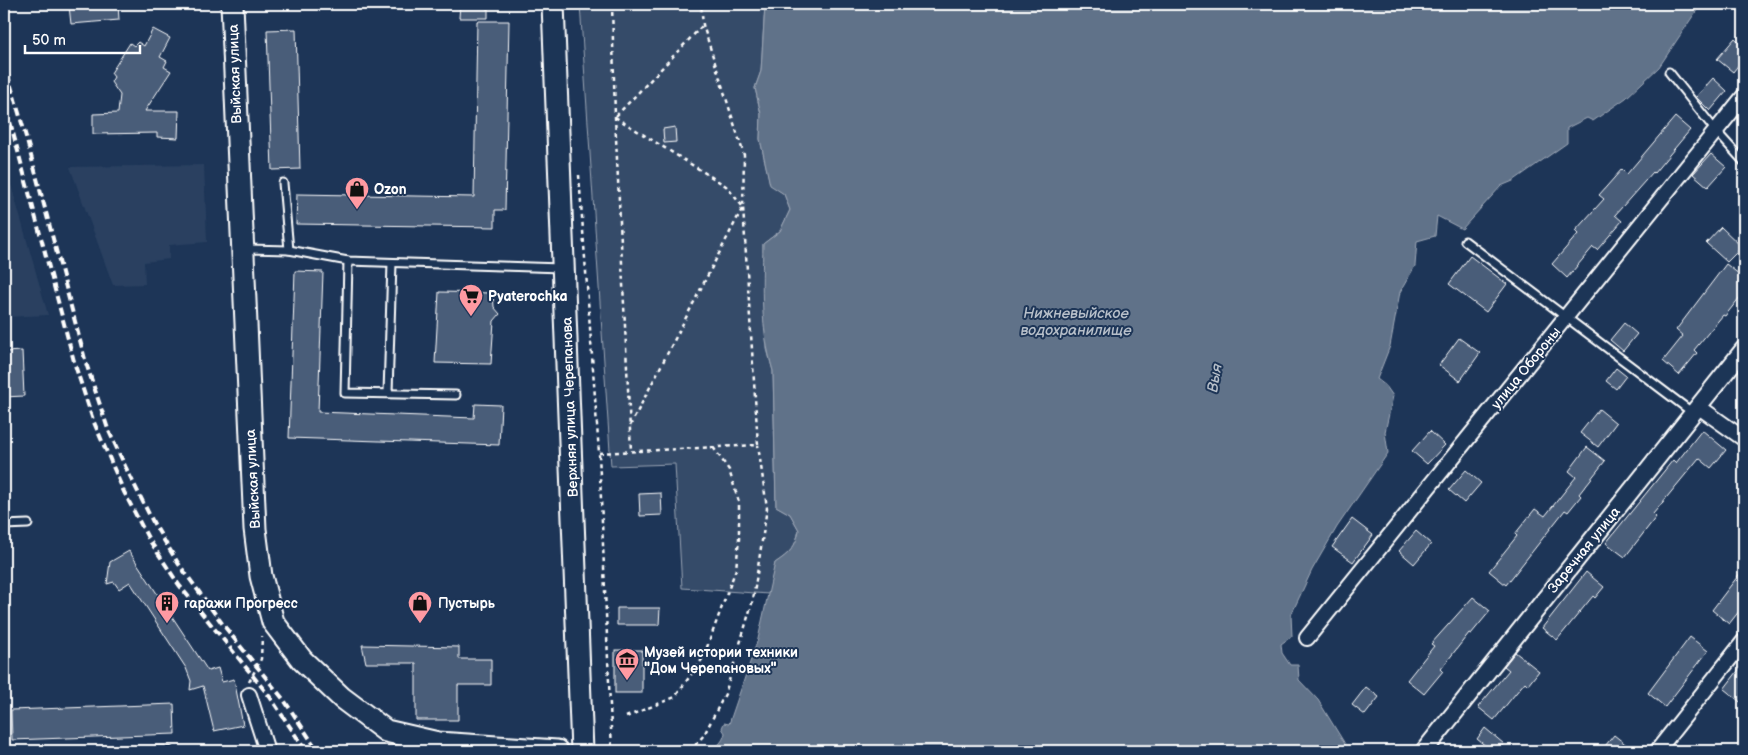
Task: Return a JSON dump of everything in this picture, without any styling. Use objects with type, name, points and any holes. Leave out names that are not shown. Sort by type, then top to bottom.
[{"type":"main road","name":"Выйская улица","points":[[232,4],[254,529],[261,576],[274,622],[302,660],[342,698],[386,731],[406,743],[438,743],[473,748],[558,751]]},
{"type":"main road","name":"Верхняя улица Черепанова","points":[[553,4],[582,751]]},
{"type":"street","name":"улица Обороны","points":[[1307,638],[1744,96]]},
{"type":"street","name":"Заречная улица","points":[[1424,751],[1744,349]]},
{"type":"street","points":[[1696,410],[1744,438]]},
{"type":"street","points":[[1657,751],[1744,640]]},
{"type":"street","points":[[249,694],[267,751]]},
{"type":"lane","points":[[1669,72],[1716,131],[1744,162]]},
{"type":"lane","points":[[282,183],[289,250]]},
{"type":"lane","points":[[1464,241],[1696,410]]},
{"type":"lane","points":[[242,249],[289,250],[348,261],[564,268]]},
{"type":"lane","points":[[348,261],[345,393],[456,395]]},
{"type":"lane","points":[[388,393],[392,263]]},
{"type":"lane","points":[[4,525],[28,524]]},
{"type":"lane","points":[[132,751],[169,751]]},
{"type":"path","points":[[612,4],[615,117],[631,451]]},
{"type":"path","points":[[696,4],[701,10]]},
{"type":"path","points":[[690,751],[704,735],[725,694],[753,600],[767,508],[758,445],[743,206],[744,155],[703,25],[701,4]]},
{"type":"path","points":[[615,117],[703,25]]},
{"type":"path","points":[[615,117],[726,186],[743,206]]},
{"type":"path","points":[[579,175],[599,453],[612,751]]},
{"type":"path","points":[[630,426],[743,206]]},
{"type":"path","points":[[599,453],[758,445]]},
{"type":"path","points":[[626,717],[675,697],[703,658],[736,569],[739,539],[739,502],[729,470],[713,447]]},
{"type":"shaded area","points":[[580,4],[765,4],[761,71],[755,88],[761,114],[760,139],[770,184],[784,194],[790,210],[780,231],[763,244],[767,349],[773,371],[776,506],[790,514],[799,530],[792,549],[775,563],[769,594],[682,588],[675,464],[611,466]]},
{"type":"shaded area","points":[[4,160],[48,315],[4,317]]},
{"type":"shaded area","points":[[204,165],[207,242],[169,245],[169,259],[144,262],[145,284],[113,285],[70,167]]},
{"type":"water","name":"Нижневыйское водохранилище","points":[[765,4],[1699,4],[1697,10],[1659,67],[1626,98],[1593,121],[1587,118],[1567,128],[1567,143],[1513,181],[1501,186],[1462,229],[1437,216],[1435,236],[1417,241],[1415,266],[1400,292],[1390,346],[1377,379],[1386,386],[1393,396],[1385,432],[1388,453],[1337,527],[1312,570],[1291,615],[1292,636],[1281,644],[1282,653],[1290,665],[1298,665],[1299,680],[1318,700],[1345,744],[1344,751],[714,751],[724,737],[725,733],[722,728],[724,723],[729,724],[758,639],[775,563],[791,549],[796,541],[799,530],[790,514],[776,506],[773,371],[766,339],[763,308],[763,244],[780,231],[790,210],[784,194],[770,185],[760,139],[761,114],[755,88],[761,71]]},
{"type":"building","points":[[118,4],[119,20],[71,24],[69,6]]},
{"type":"building","points":[[460,4],[488,4],[488,18],[459,18]]},
{"type":"building","points":[[477,21],[509,21],[505,210],[495,210],[495,227],[296,224],[297,194],[474,197]]},
{"type":"building","points":[[153,29],[170,38],[160,57],[167,61],[164,67],[171,71],[145,111],[179,111],[178,138],[157,137],[157,133],[93,134],[93,114],[118,113],[120,95],[111,82],[114,77],[111,73],[130,43],[134,46],[138,42],[144,46]]},
{"type":"building","points":[[296,29],[300,169],[272,170],[267,30]]},
{"type":"building","points":[[1735,38],[1744,47],[1744,58],[1733,72],[1717,59]]},
{"type":"building","points":[[1713,78],[1727,91],[1710,111],[1696,97]]},
{"type":"building","points":[[1675,117],[1690,130],[1615,215],[1622,221],[1597,250],[1593,247],[1567,278],[1552,264],[1578,234],[1575,231],[1604,199],[1599,195],[1622,169],[1627,174]]},
{"type":"building","points":[[675,127],[676,142],[664,143],[663,129]]},
{"type":"building","points":[[1711,154],[1726,167],[1708,187],[1693,174]]},
{"type":"building","points":[[1721,227],[1742,247],[1727,262],[1706,243]]},
{"type":"building","points":[[1470,256],[1507,284],[1486,312],[1449,284]]},
{"type":"building","points":[[1726,264],[1744,278],[1744,292],[1694,350],[1697,353],[1679,375],[1663,361],[1683,336],[1676,330]]},
{"type":"building","points":[[295,271],[323,272],[318,412],[474,418],[475,404],[501,405],[499,445],[289,438]]},
{"type":"building","points":[[439,292],[493,293],[494,307],[500,314],[494,321],[491,364],[435,363]]},
{"type":"building","points":[[1624,323],[1637,334],[1623,351],[1610,340]]},
{"type":"building","points":[[1459,338],[1480,353],[1460,381],[1439,365]]},
{"type":"building","points":[[22,351],[24,396],[4,397],[4,352]]},
{"type":"building","points":[[1616,368],[1626,376],[1616,389],[1606,381]]},
{"type":"building","points":[[1599,409],[1616,423],[1598,447],[1580,433]]},
{"type":"building","points":[[1702,430],[1726,450],[1711,468],[1699,458],[1653,514],[1656,517],[1625,557],[1606,543],[1673,460],[1676,463]]},
{"type":"building","points":[[1430,431],[1445,445],[1427,464],[1412,451]]},
{"type":"building","points":[[1587,447],[1605,461],[1579,494],[1581,496],[1568,512],[1565,510],[1506,585],[1489,571],[1517,536],[1515,534],[1535,509],[1545,516],[1576,477],[1569,471]]},
{"type":"building","points":[[1466,470],[1481,483],[1464,503],[1449,490]]},
{"type":"building","points":[[661,493],[662,515],[640,516],[639,494]]},
{"type":"building","points":[[1352,519],[1373,535],[1353,562],[1332,547]]},
{"type":"building","points":[[1416,531],[1431,544],[1414,564],[1399,551]]},
{"type":"building","name":"гаражи Прогресс","points":[[129,551],[208,671],[218,668],[222,682],[234,679],[243,725],[214,731],[203,686],[190,690],[191,681],[186,668],[130,582],[119,589],[114,582],[107,584],[110,562]]},
{"type":"building","points":[[1744,568],[1744,605],[1729,624],[1712,610]]},
{"type":"building","points":[[1586,572],[1604,587],[1595,598],[1593,596],[1557,640],[1542,628]]},
{"type":"building","points":[[1473,597],[1490,611],[1471,634],[1469,633],[1441,669],[1443,671],[1424,694],[1407,680],[1434,646],[1431,644]]},
{"type":"building","points":[[617,608],[660,608],[659,625],[617,625]]},
{"type":"building","points":[[1690,637],[1708,651],[1665,707],[1648,693]]},
{"type":"building","points":[[362,645],[459,647],[459,659],[491,659],[491,685],[458,685],[458,720],[416,720],[416,663],[366,663]]},
{"type":"building","points":[[615,650],[642,650],[642,693],[615,693]]},
{"type":"building","points":[[1515,652],[1539,671],[1528,685],[1525,682],[1494,720],[1478,707],[1509,670],[1504,666]]},
{"type":"building","points":[[1744,663],[1744,705],[1724,689]]},
{"type":"building","points":[[1366,687],[1379,697],[1365,715],[1352,705]]},
{"type":"building","points":[[174,704],[175,734],[12,740],[11,710]]},
{"type":"building","points":[[1485,728],[1504,744],[1498,751],[1492,751],[1477,739]]},
{"type":"building","points":[[1614,735],[1634,751],[1601,751]]},
{"type":"railway","points":[[4,62],[26,137],[86,363],[108,429],[154,524],[178,563],[224,626],[284,700],[318,751]]},
{"type":"railway","points":[[4,99],[75,365],[93,420],[124,492],[148,538],[179,585],[270,697],[306,751]]},
{"type":"place","name":"Ozon","points":[[357,210]]},
{"type":"place","name":"Pyaterochka","points":[[471,317]]},
{"type":"place","name":"гаражи Прогресс","points":[[167,624]]},
{"type":"place","name":"Пустырь","points":[[420,624]]},
{"type":"place","name":"Музей истории техники \"Дом Черепановых\"","points":[[627,681]]},
{"type":"water label","name":"Выя","points":[[1215,378]]}]
